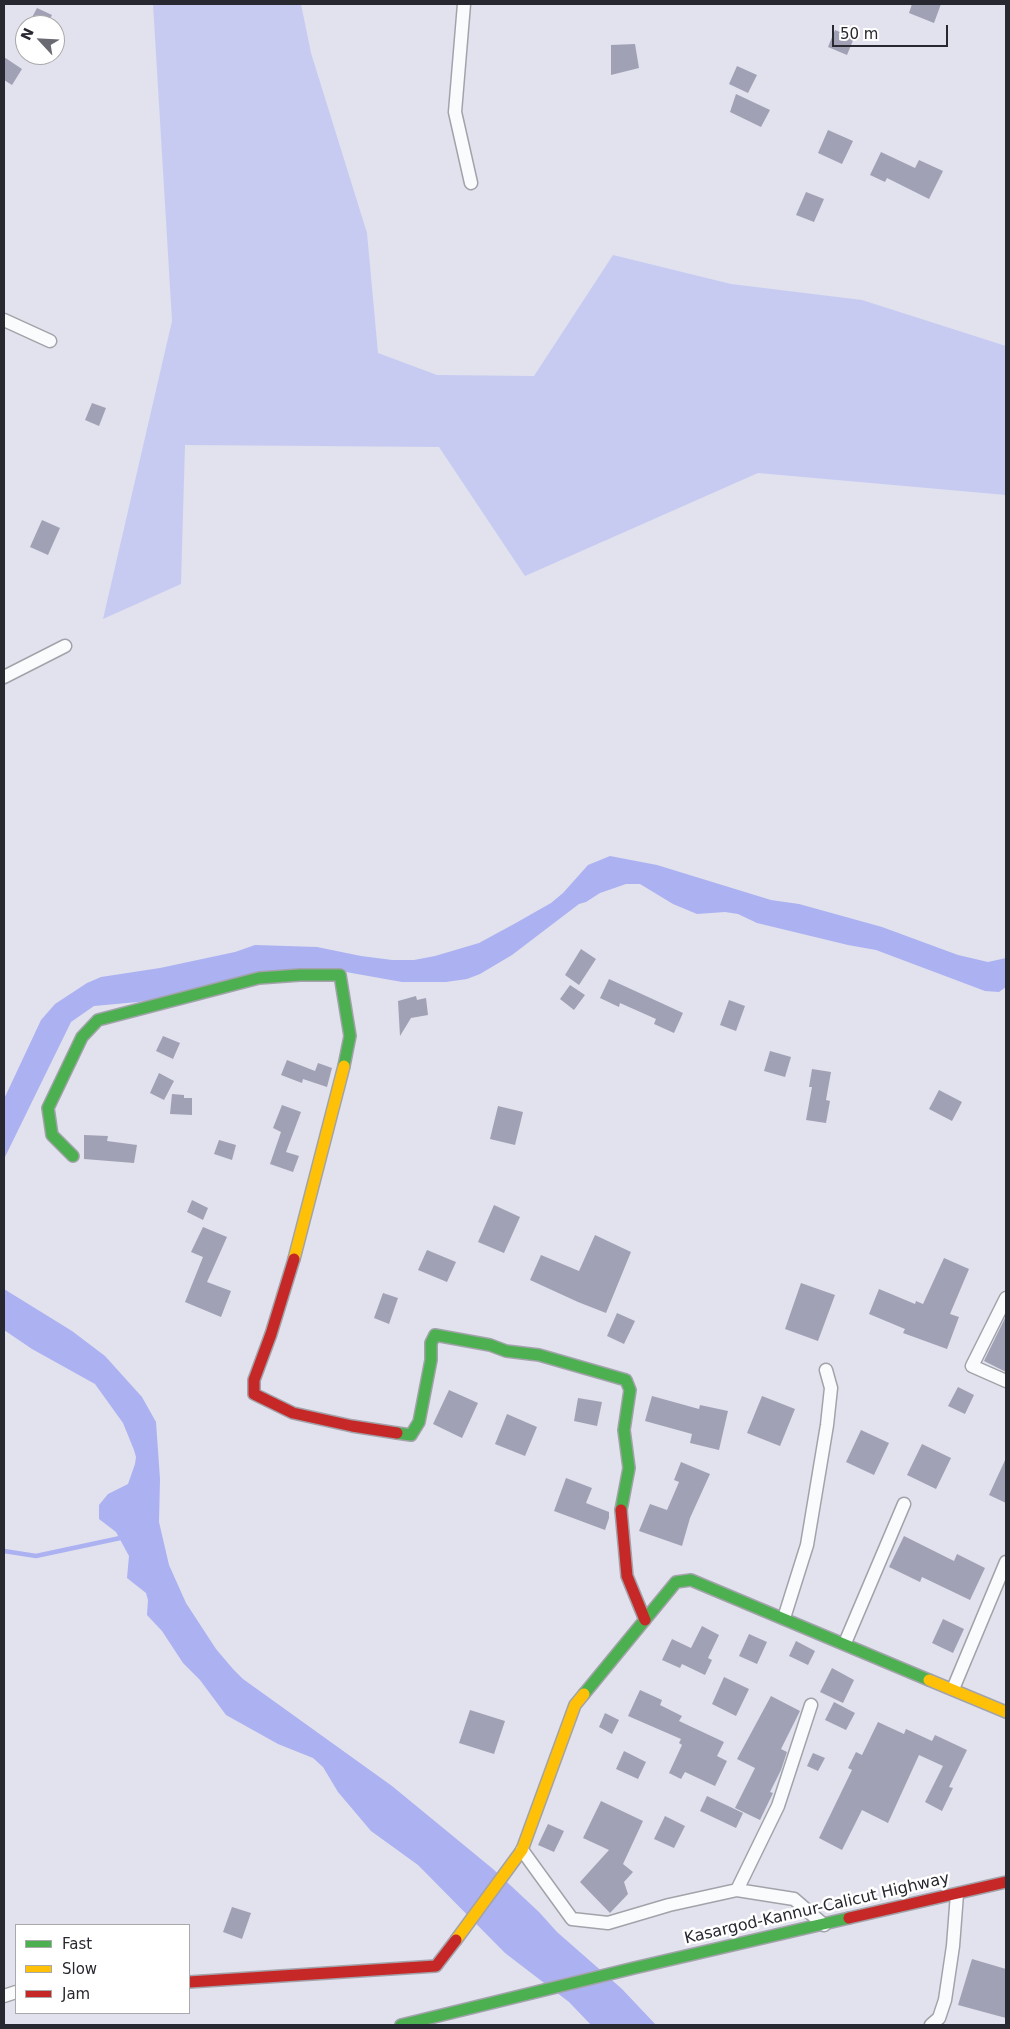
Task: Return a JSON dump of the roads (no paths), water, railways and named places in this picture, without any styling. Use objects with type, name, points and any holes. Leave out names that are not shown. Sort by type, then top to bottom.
[{"type":"main road","points":[[74,1156],[52,1135],[48,1108],[82,1037],[98,1020],[259,978],[340,975],[350,1036],[344,1067],[298,1245],[254,1380],[254,1394],[293,1413],[352,1426],[411,1435],[418,1422],[424,1399],[431,1360],[431,1343],[435,1335],[490,1345],[506,1351],[539,1355],[626,1380],[630,1390],[624,1430],[629,1468],[620,1513],[627,1576],[645,1620]]},
{"type":"main road","points":[[190,1982],[436,1966],[522,1850],[575,1705],[676,1582],[691,1580],[1006,1712]]},
{"type":"main road","name":"Kasargod-Kannur-Calicut Highway","points":[[431,2022],[634,1968],[1006,1882]]},
{"type":"main road","points":[[401,2025],[431,2022]]},
{"type":"street","points":[[464,4],[455,112],[471,183]]},
{"type":"street","points":[[4,320],[50,341]]},
{"type":"street","points":[[4,677],[65,646]]},
{"type":"street","points":[[1006,1298],[972,1366],[1006,1381]]},
{"type":"street","points":[[784,1618],[808,1545],[828,1425],[831,1388],[826,1370]]},
{"type":"street","points":[[845,1644],[904,1504]]},
{"type":"street","points":[[953,1689],[1006,1562]]},
{"type":"street","points":[[737,1890],[778,1806],[811,1705]]},
{"type":"street","points":[[522,1850],[572,1919],[608,1923],[669,1905],[737,1890],[794,1899],[824,1925]]},
{"type":"street","points":[[931,2025],[939,2018],[945,2000],[953,1946],[957,1894]]},
{"type":"water","points":[[610,856],[657,865],[771,900],[799,904],[882,927],[958,955],[988,962],[1006,958],[1006,987],[999,992],[985,991],[876,950],[757,923],[738,914],[725,912],[697,914],[673,904],[640,884],[626,884],[600,893],[579,904],[512,955],[480,974],[467,979],[446,982],[402,982],[346,972],[138,1002],[94,1006],[71,1022],[4,1159],[4,1099],[41,1020],[55,1004],[87,983],[101,977],[160,968],[235,952],[255,945],[317,947],[392,960],[414,960],[435,956],[479,943],[551,903],[563,893],[588,865]]},
{"type":"water","points":[[4,1289],[72,1331],[105,1356],[142,1397],[156,1422],[160,1479],[159,1522],[169,1565],[186,1603],[216,1649],[233,1669],[243,1679],[392,1786],[493,1869],[539,1912],[557,1932],[622,1989],[656,2025],[591,2025],[569,2002],[505,1953],[418,1865],[371,1831],[338,1792],[323,1767],[313,1758],[278,1744],[226,1715],[200,1680],[183,1663],[162,1631],[147,1615],[148,1600],[146,1593],[127,1578],[129,1556],[116,1532],[99,1519],[99,1505],[108,1494],[128,1484],[135,1464],[134,1450],[123,1423],[95,1384],[32,1349],[4,1330]]},
{"type":"waterway","points":[[4,1551],[36,1556],[125,1537]]}]
